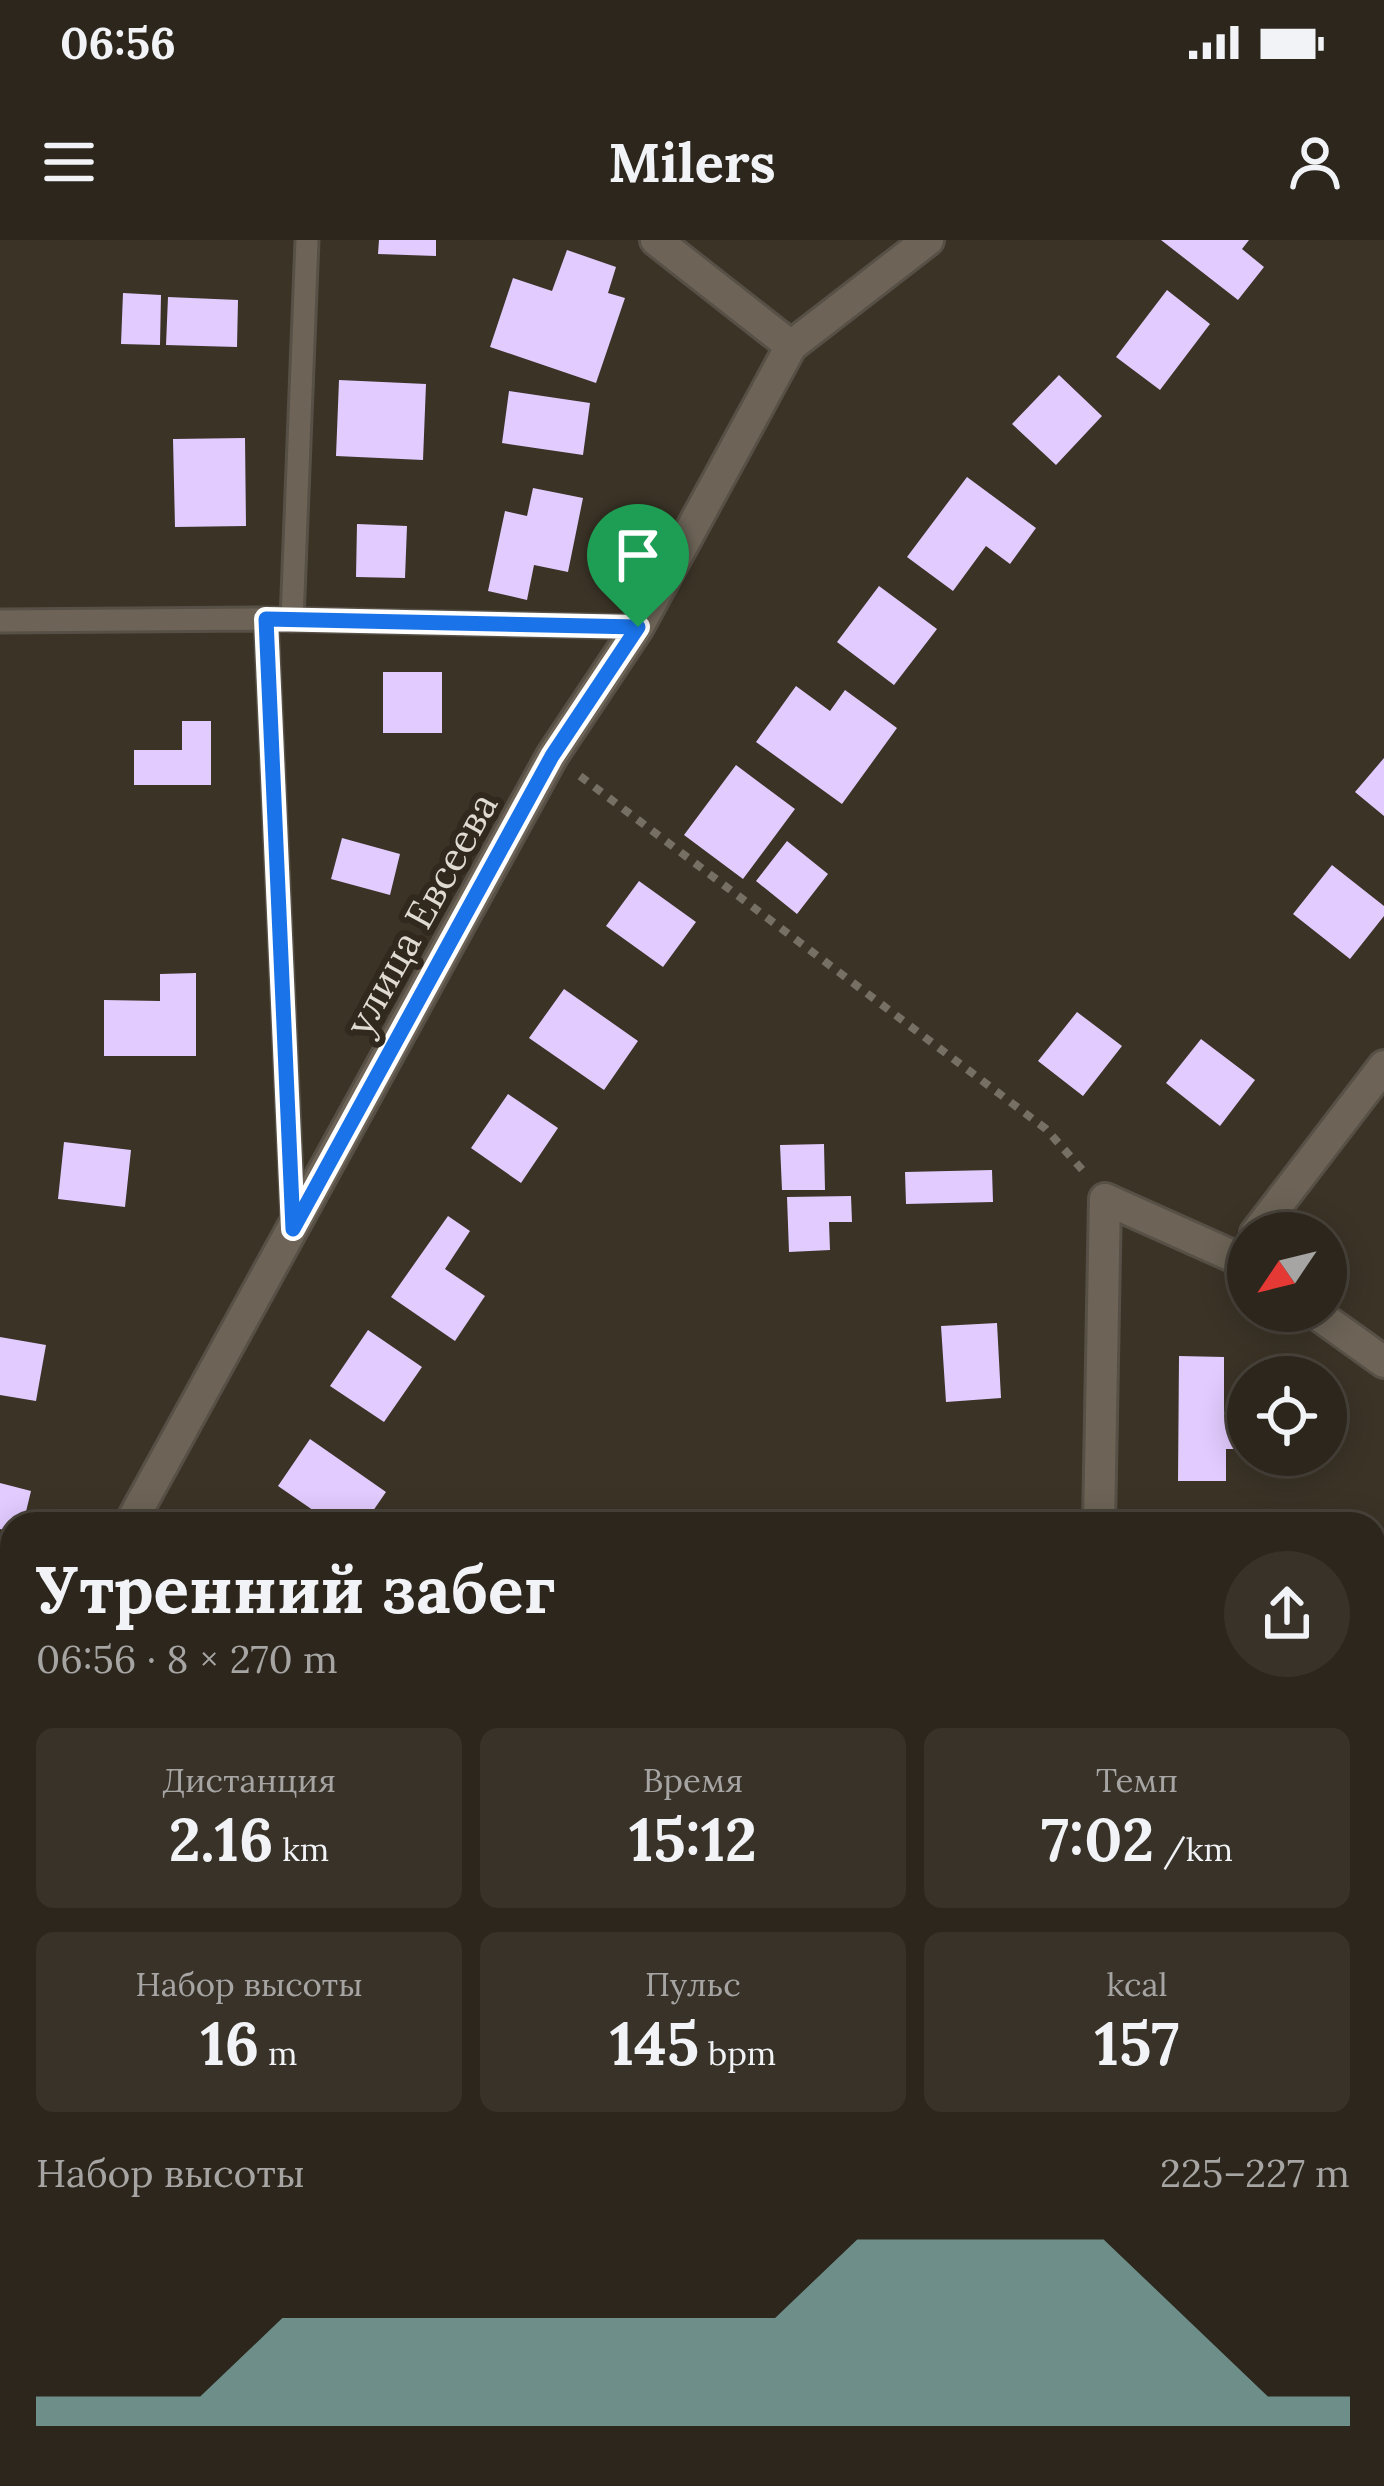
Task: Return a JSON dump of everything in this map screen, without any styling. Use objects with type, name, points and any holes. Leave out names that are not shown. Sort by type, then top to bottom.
[{"type":"street","points":[[656,240],[791,346],[928,240]]},
{"type":"street","name":"улица Евсеева","points":[[137,1512],[552,756],[638,627],[791,346]]},
{"type":"street","points":[[1275,1212],[1384,1066]]},
{"type":"street","points":[[1099,1512],[1105,1199],[1227,1242]]},
{"type":"street","points":[[1342,1332],[1384,1363]]},
{"type":"lane","points":[[292,620],[307,240]]},
{"type":"lane","points":[[266,619],[293,1229]]},
{"type":"lane","points":[[0,621],[266,619],[638,627]]},
{"type":"path","points":[[552,756],[1046,1130],[1105,1199]]},
{"type":"building","points":[[379,240],[436,240],[436,256],[378,254]]},
{"type":"building","points":[[1161,240],[1249,240],[1242,249],[1264,267],[1238,300]]},
{"type":"building","points":[[567,250],[616,267],[608,293],[625,298],[596,383],[490,347],[513,278],[552,291]]},
{"type":"building","points":[[1167,290],[1210,324],[1160,390],[1116,357]]},
{"type":"building","points":[[123,293],[161,295],[160,345],[121,344]]},
{"type":"building","points":[[168,297],[238,300],[237,347],[166,345]]},
{"type":"building","points":[[1059,375],[1102,416],[1056,465],[1012,424]]},
{"type":"building","points":[[339,380],[426,384],[423,460],[336,456]]},
{"type":"building","points":[[509,391],[590,403],[583,455],[502,443]]},
{"type":"building","points":[[245,438],[246,526],[175,527],[173,439]]},
{"type":"building","points":[[967,477],[1036,528],[1010,564],[986,546],[953,591],[907,557]]},
{"type":"building","points":[[533,488],[583,498],[568,572],[534,565],[527,600],[488,591],[505,511],[527,516]]},
{"type":"building","points":[[357,524],[407,526],[405,578],[356,577]]},
{"type":"building","points":[[879,586],[937,629],[894,685],[837,642]]},
{"type":"building","points":[[383,672],[442,672],[442,733],[383,733]]},
{"type":"building","points":[[796,686],[830,711],[845,690],[897,728],[842,804],[756,742]]},
{"type":"building","points":[[182,721],[211,721],[211,785],[134,785],[134,750],[182,750]]},
{"type":"building","points":[[1384,758],[1384,816],[1355,792]]},
{"type":"building","points":[[736,765],[795,809],[743,879],[684,835]]},
{"type":"building","points":[[342,838],[400,854],[390,895],[331,879]]},
{"type":"building","points":[[787,841],[828,874],[797,914],[756,881]]},
{"type":"building","points":[[1332,865],[1384,906],[1384,916],[1350,959],[1293,914]]},
{"type":"building","points":[[639,881],[696,922],[663,967],[606,926]]},
{"type":"building","points":[[196,973],[196,1056],[104,1056],[104,1000],[160,1001],[160,974]]},
{"type":"building","points":[[564,989],[638,1041],[604,1090],[529,1038]]},
{"type":"building","points":[[1077,1012],[1122,1046],[1083,1096],[1038,1061]]},
{"type":"building","points":[[1201,1039],[1255,1080],[1220,1126],[1166,1083]]},
{"type":"building","points":[[508,1094],[558,1128],[521,1183],[471,1148]]},
{"type":"building","points":[[64,1142],[131,1150],[125,1207],[58,1199]]},
{"type":"building","points":[[824,1144],[825,1190],[782,1190],[780,1145]]},
{"type":"building","points":[[992,1170],[993,1202],[906,1204],[905,1172]]},
{"type":"building","points":[[851,1196],[852,1222],[829,1222],[830,1250],[789,1252],[787,1197]]},
{"type":"building","points":[[448,1216],[470,1231],[445,1269],[485,1296],[455,1341],[391,1297]]},
{"type":"building","points":[[997,1323],[1001,1398],[946,1402],[941,1326]]},
{"type":"building","points":[[368,1330],[422,1367],[384,1422],[330,1386]]},
{"type":"building","points":[[0,1337],[46,1345],[36,1401],[0,1395]]},
{"type":"building","points":[[1179,1356],[1224,1357],[1226,1481],[1178,1481]]},
{"type":"building","points":[[310,1439],[386,1492],[372,1512],[316,1512],[278,1486]]},
{"type":"building","points":[[0,1483],[31,1491],[26,1512],[0,1512]]},
{"type":"route","points":[[266,619],[638,627],[552,756],[293,1229],[266,619]]}]
